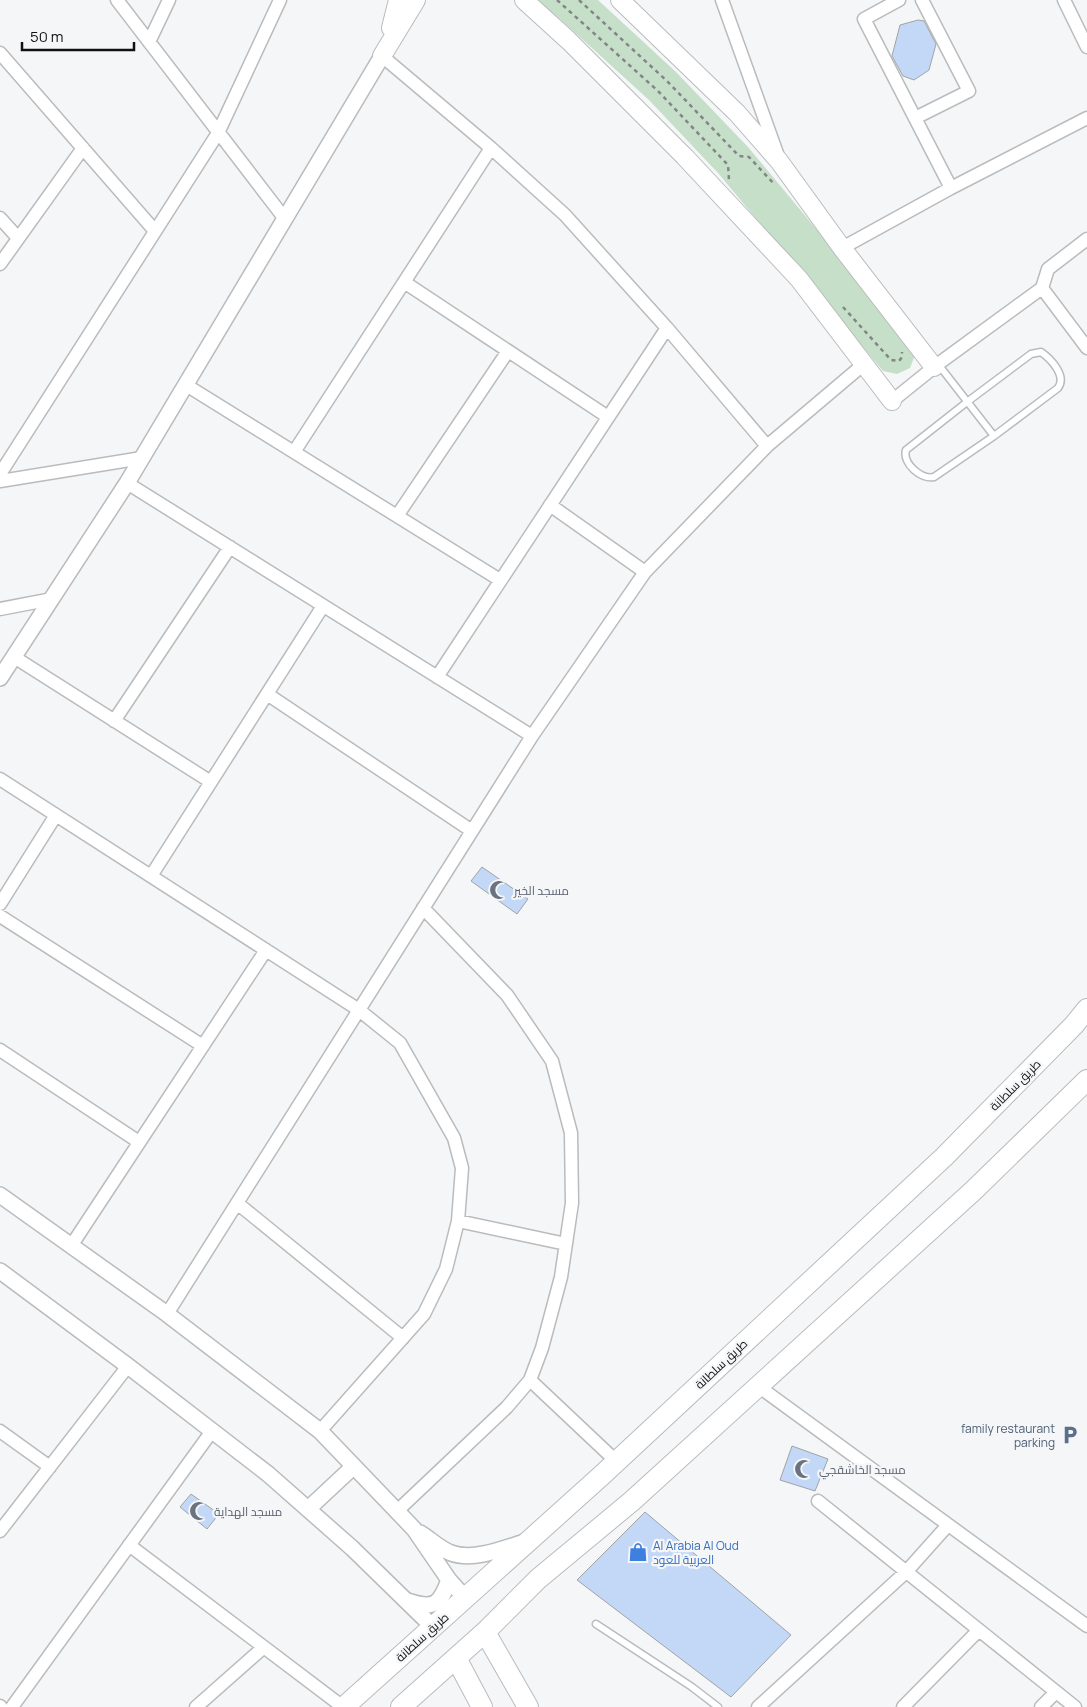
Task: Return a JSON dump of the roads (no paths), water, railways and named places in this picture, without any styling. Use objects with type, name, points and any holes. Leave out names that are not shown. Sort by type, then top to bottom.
[{"type":"main road","points":[[382,56],[398,8],[398,0]]},
{"type":"main road","points":[[382,56],[416,0]]},
{"type":"main road","points":[[524,0],[568,40],[685,158],[798,279],[892,400]]},
{"type":"main road","points":[[620,0],[737,113],[779,161],[842,248],[936,365]]},
{"type":"main road","name":"طريق سلطانة","points":[[343,1707],[617,1462],[944,1157],[1074,1025],[1087,1009]]},
{"type":"main road","points":[[401,1707],[485,1632],[538,1580],[632,1501],[973,1191],[1087,1080]]},
{"type":"main road","points":[[485,1632],[528,1707]]},
{"type":"main road","points":[[456,1658],[482,1707]]},
{"type":"street","points":[[117,0],[284,219]]},
{"type":"street","points":[[149,42],[169,0]]},
{"type":"street","points":[[0,474],[218,133],[280,0]]},
{"type":"street","points":[[722,0],[779,161]]},
{"type":"street","points":[[899,0],[864,19],[952,188]]},
{"type":"street","points":[[915,118],[969,91],[922,0]]},
{"type":"street","points":[[1064,0],[1087,47]]},
{"type":"street","points":[[0,53],[155,231]]},
{"type":"street","points":[[0,678],[127,483],[382,56],[491,148],[565,214],[667,328],[767,446]]},
{"type":"street","points":[[842,248],[1087,118]]},
{"type":"street","points":[[0,264],[83,148]]},
{"type":"street","points":[[294,452],[491,148]]},
{"type":"street","points":[[0,218],[18,238]]},
{"type":"street","points":[[892,400],[936,365],[1042,288],[1048,269],[1087,239]]},
{"type":"street","points":[[404,282],[608,417]]},
{"type":"street","points":[[1042,288],[1087,348]]},
{"type":"street","points":[[437,677],[667,328]]},
{"type":"street","points":[[397,516],[508,351]]},
{"type":"street","points":[[167,1314],[532,736],[645,572],[767,446],[864,364]]},
{"type":"street","points":[[186,385],[500,580]]},
{"type":"street","points":[[0,481],[142,458]]},
{"type":"street","points":[[127,483],[532,736]]},
{"type":"street","points":[[550,505],[645,572]]},
{"type":"street","points":[[114,721],[230,547]]},
{"type":"street","points":[[0,609],[52,599]]},
{"type":"street","points":[[151,876],[323,606]]},
{"type":"street","points":[[14,657],[210,782]]},
{"type":"street","points":[[267,694],[472,831]]},
{"type":"street","points":[[0,779],[359,1010],[400,1043],[454,1138],[462,1168],[458,1221],[446,1269],[424,1314],[320,1431]]},
{"type":"street","points":[[0,904],[56,815]]},
{"type":"street","points":[[396,1512],[507,1407],[530,1380],[542,1348],[561,1277],[572,1202],[571,1133],[552,1061],[507,994],[423,908]]},
{"type":"street","points":[[0,916],[202,1046]]},
{"type":"street","points":[[71,1244],[266,950]]},
{"type":"street","points":[[0,1050],[139,1142]]},
{"type":"street","points":[[0,1196],[71,1244],[167,1314],[320,1431],[414,1529],[451,1553],[475,1555],[497,1551],[531,1540]]},
{"type":"street","points":[[237,1203],[403,1338]]},
{"type":"street","points":[[458,1221],[566,1244]]},
{"type":"street","points":[[0,1271],[128,1366],[268,1474],[352,1548],[433,1627]]},
{"type":"street","points":[[0,1531],[128,1366]]},
{"type":"street","points":[[530,1380],[617,1462]]},
{"type":"street","points":[[758,1386],[1087,1626]]},
{"type":"street","points":[[0,1431],[50,1467]]},
{"type":"street","points":[[12,1707],[212,1431]]},
{"type":"street","points":[[308,1509],[353,1467]]},
{"type":"street","points":[[818,1501],[1075,1707]]},
{"type":"street","points":[[758,1707],[906,1572],[948,1525]]},
{"type":"street","points":[[414,1529],[449,1580],[466,1599]]},
{"type":"street","points":[[129,1545],[343,1707]]},
{"type":"street","points":[[407,1600],[421,1605],[430,1605],[437,1602],[442,1598],[449,1580]]},
{"type":"street","points":[[903,1707],[979,1630]]},
{"type":"street","points":[[196,1707],[264,1647]]},
{"type":"street","points":[[1042,1707],[1056,1692]]},
{"type":"lane","points":[[1041,352],[1047,356],[1061,377],[1062,384],[1058,388],[994,436],[934,477],[928,478],[921,475],[906,460],[904,456],[906,450],[967,402],[1032,354],[1041,352]]},
{"type":"lane","points":[[936,365],[994,436]]},
{"type":"lane","points":[[596,1624],[692,1687],[718,1707]]},
{"type":"place","name":"مسجد الخير","points":[[499,890]]},
{"type":"place","name":"family restaurant parking","points":[[1070,1435]]},
{"type":"place","name":"مسجد الخاشقجي","points":[[804,1469]]},
{"type":"place","name":"مسجد الهداية","points":[[199,1511]]},
{"type":"place","name":"Al Arabia Al Oud العربية للعود","points":[[638,1552]]}]
